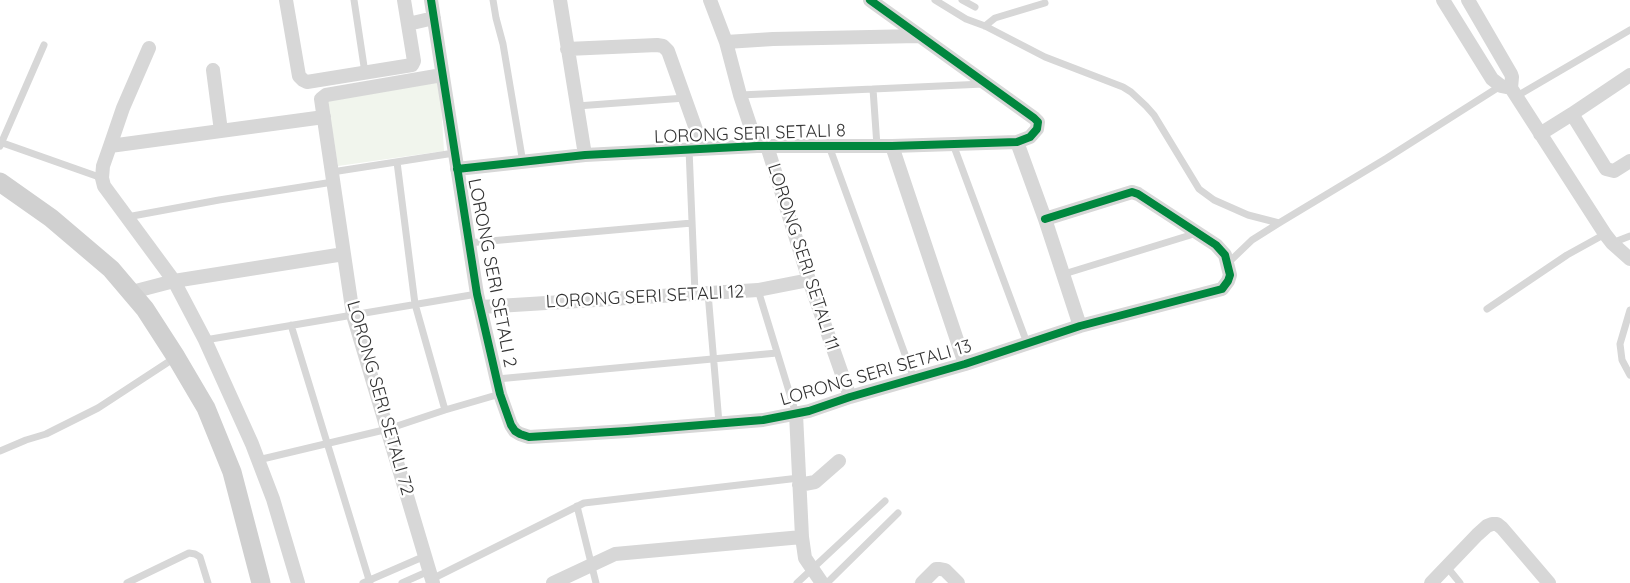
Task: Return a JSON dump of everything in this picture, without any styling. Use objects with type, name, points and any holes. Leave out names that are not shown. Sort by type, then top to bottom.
[{"type":"street","points":[[286,0],[299,76],[307,82],[412,64],[414,62],[404,0]]},
{"type":"street","name":"LORONG SERI SETALI 2","points":[[431,0],[477,294],[500,394],[515,431]]},
{"type":"street","points":[[560,0],[585,155]]},
{"type":"street","name":"LORONG SERI SETALI 11","points":[[710,0],[726,42],[740,95],[762,146],[850,397]]},
{"type":"street","points":[[870,0],[1038,122],[1038,126],[1030,137],[1017,142],[1064,274],[1080,326]]},
{"type":"street","points":[[1443,0],[1492,79],[1510,87]]},
{"type":"street","points":[[1468,0],[1510,87],[1608,239],[1630,259]]},
{"type":"street","points":[[408,24],[434,18]]},
{"type":"street","points":[[726,42],[773,39],[919,36]]},
{"type":"street","points":[[567,48],[663,46],[668,51],[685,98],[696,149]]},
{"type":"street","points":[[150,48],[123,108],[103,166],[102,178],[104,186],[174,282],[205,340],[258,460],[273,499],[298,583]]},
{"type":"street","points":[[213,70],[221,131]]},
{"type":"street","name":"LORONG SERI SETALI 72","points":[[431,578],[353,314],[321,99],[326,94],[442,75]]},
{"type":"street","points":[[1540,134],[1630,75]]},
{"type":"street","points":[[1572,114],[1606,169],[1614,171],[1630,161]]},
{"type":"street","points":[[110,146],[324,117]]},
{"type":"street","name":"LORONG SERI SETALI 8","points":[[456,169],[585,155],[696,149],[762,146],[892,146],[1017,142]]},
{"type":"street","points":[[892,146],[965,364]]},
{"type":"street","points":[[0,182],[51,218],[111,269],[145,309],[206,408],[232,472],[261,583]]},
{"type":"street","points":[[1045,219],[1132,192],[1138,194],[1222,251],[1229,270]]},
{"type":"street","points":[[132,292],[174,282],[344,254]]},
{"type":"street","name":"LORONG SERI SETALI 13","points":[[515,431],[529,436],[764,420],[810,411],[850,397],[965,364],[1080,326],[1222,289],[1226,286],[1229,270]]},
{"type":"street","name":"LORONG SERI SETALI 12","points":[[481,307],[758,290],[809,280]]},
{"type":"street","points":[[796,414],[802,537],[805,558],[822,583]]},
{"type":"street","points":[[799,481],[815,482],[839,461]]},
{"type":"street","points":[[1431,583],[1487,526],[1497,524],[1549,583]]},
{"type":"street","points":[[553,583],[615,554],[802,537]]},
{"type":"street","points":[[922,583],[936,569],[940,569],[945,570],[958,583]]},
{"type":"lane","points":[[354,0],[365,73]]},
{"type":"lane","points":[[494,0],[523,163]]},
{"type":"lane","points":[[935,0],[966,19],[985,26],[1044,57],[1131,92],[1154,115],[1198,189],[1214,200],[1248,215],[1279,223]]},
{"type":"lane","points":[[962,0],[975,7]]},
{"type":"lane","points":[[985,26],[995,18],[1045,3]]},
{"type":"lane","points":[[1229,270],[1252,240],[1387,158],[1510,87],[1630,30]]},
{"type":"lane","points":[[44,45],[1,144],[102,178]]},
{"type":"lane","points":[[740,95],[987,84]]},
{"type":"lane","points":[[873,89],[877,146]]},
{"type":"lane","points":[[577,106],[685,98]]},
{"type":"lane","points":[[952,144],[1027,343]]},
{"type":"lane","points":[[829,146],[914,378]]},
{"type":"lane","points":[[696,149],[692,223],[714,360],[719,423]]},
{"type":"lane","points":[[126,217],[236,197],[397,162],[454,153]]},
{"type":"lane","points":[[397,162],[415,304],[445,410]]},
{"type":"lane","points":[[468,243],[692,223]]},
{"type":"lane","points":[[1064,274],[1197,233]]},
{"type":"lane","points":[[1487,309],[1567,254],[1608,239],[1630,236]]},
{"type":"lane","points":[[758,290],[796,414]]},
{"type":"lane","points":[[205,340],[477,294]]},
{"type":"lane","points":[[1630,310],[1620,344],[1622,360],[1630,375]]},
{"type":"lane","points":[[291,325],[367,582],[425,556]]},
{"type":"lane","points":[[497,379],[777,353]]},
{"type":"lane","points":[[0,451],[46,434],[98,408],[176,357]]},
{"type":"lane","points":[[258,460],[388,429],[500,394]]},
{"type":"lane","points":[[402,583],[431,578],[584,503],[799,481]]},
{"type":"lane","points":[[797,583],[885,501]]},
{"type":"lane","points":[[577,506],[596,583]]},
{"type":"lane","points":[[826,583],[898,513]]},
{"type":"lane","points":[[127,583],[189,553],[200,557],[208,583]]},
{"type":"lane","points":[[1447,567],[1460,583]]},
{"type":"shaded area","points":[[439,75],[444,151],[338,166],[327,98]]},
{"type":"cycle path","points":[[431,0],[477,294],[500,394],[511,425],[520,434],[529,437],[627,431],[763,420],[809,411],[850,397],[965,364],[1080,326],[1222,289],[1230,275],[1225,255],[1216,245],[1138,194],[1132,192],[1045,219]]},
{"type":"cycle path","points":[[457,169],[585,155],[757,146],[892,146],[1017,142],[1030,137],[1037,129],[1038,122],[1034,118],[870,0]]}]
